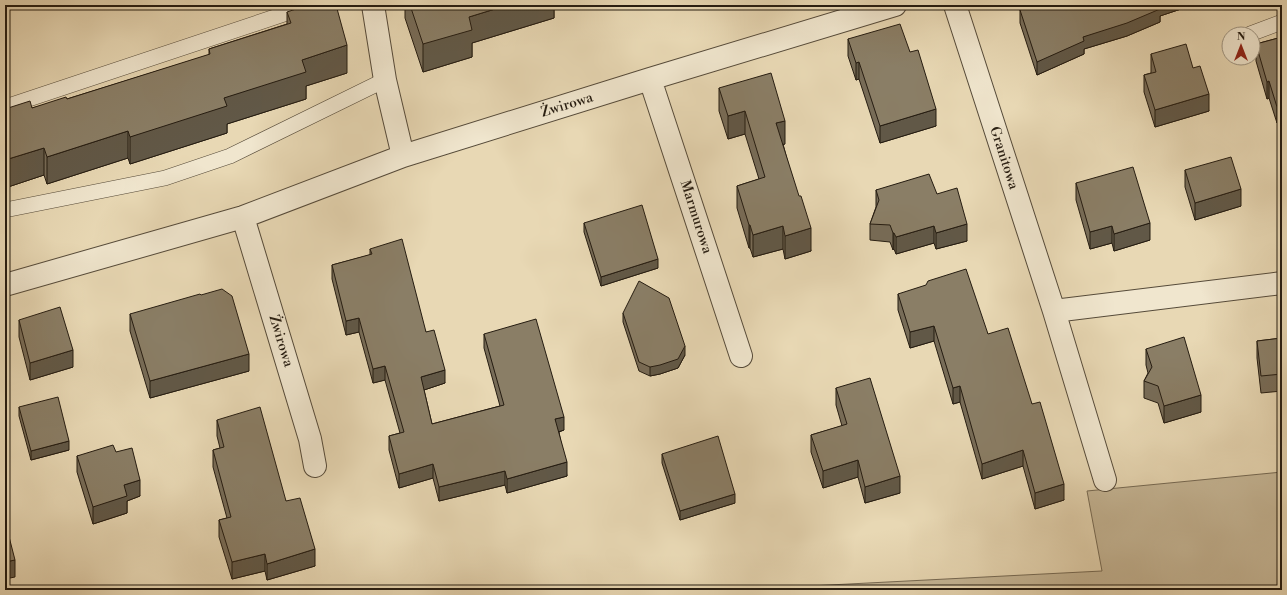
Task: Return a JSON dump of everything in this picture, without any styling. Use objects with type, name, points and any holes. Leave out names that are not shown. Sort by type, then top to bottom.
[{"type":"street","points":[[373,5],[384,80],[403,156]]},
{"type":"street","name":"Żwirowa","points":[[5,285],[182,236],[243,217],[403,156],[895,5]]},
{"type":"street","name":"Granitowa","points":[[955,5],[1054,311],[1105,480]]},
{"type":"street","name":"Marmurowa","points":[[650,79],[741,356]]},
{"type":"street","name":"Żwirowa","points":[[243,217],[310,438],[315,466]]},
{"type":"street","points":[[1054,311],[1282,283]]},
{"type":"lane","points":[[5,107],[311,5]]},
{"type":"lane","points":[[1261,30],[1282,22]]},
{"type":"lane","points":[[5,210],[165,178],[230,156],[384,80]]},
{"type":"shaded area","points":[[1282,472],[1282,590],[732,590],[1102,571],[1087,491]]},
{"type":"building","points":[[308,5],[336,5],[347,45],[302,60],[306,72],[224,98],[227,106],[130,137],[128,131],[47,157],[44,148],[5,160],[5,109],[30,101],[32,108],[66,97],[67,99],[210,54],[209,49],[291,23],[287,12]]},
{"type":"building","points":[[410,5],[508,5],[469,17],[472,30],[423,44]]},
{"type":"building","points":[[1036,5],[1159,5],[1160,9],[1127,23],[1083,37],[1084,41],[1037,62],[1020,10]]},
{"type":"building","points":[[900,24],[910,52],[918,50],[936,109],[880,126],[859,62],[856,63],[848,39]]},
{"type":"building","points":[[1282,37],[1282,105],[1277,107],[1261,61],[1261,43]]},
{"type":"building","points":[[1186,44],[1193,68],[1200,66],[1209,94],[1155,110],[1144,75],[1156,72],[1151,54]]},
{"type":"building","points":[[771,73],[785,121],[776,123],[799,196],[801,196],[811,228],[785,236],[783,226],[753,235],[737,186],[765,177],[745,111],[728,116],[719,88]]},
{"type":"building","points":[[1231,157],[1241,189],[1195,203],[1185,170]]},
{"type":"building","points":[[1133,167],[1150,223],[1114,234],[1112,226],[1090,232],[1076,183]]},
{"type":"building","points":[[929,174],[937,194],[957,188],[967,224],[936,233],[934,226],[896,237],[890,225],[870,224],[879,200],[876,190]]},
{"type":"building","points":[[642,205],[658,259],[601,277],[584,223]]},
{"type":"building","points":[[402,239],[426,332],[434,330],[445,370],[421,377],[432,424],[504,405],[484,334],[536,319],[564,417],[555,419],[567,462],[507,479],[505,471],[439,487],[433,464],[399,474],[389,436],[404,432],[385,366],[373,369],[359,318],[346,321],[332,265],[372,254],[370,249]]},
{"type":"building","points":[[966,269],[988,334],[1008,328],[1032,404],[1040,402],[1064,484],[1035,493],[1023,450],[982,464],[960,386],[953,388],[934,326],[910,332],[898,294],[926,285],[928,281]]},
{"type":"building","points":[[639,281],[669,298],[685,346],[678,359],[650,367],[639,362],[623,313]]},
{"type":"building","points":[[222,289],[232,296],[249,354],[150,381],[130,314]]},
{"type":"building","points":[[60,307],[73,350],[30,363],[19,320]]},
{"type":"building","points":[[1184,337],[1201,395],[1164,406],[1158,386],[1144,381],[1152,367],[1146,349]]},
{"type":"building","points":[[1282,338],[1282,374],[1261,376],[1257,341]]},
{"type":"building","points":[[870,378],[900,476],[865,487],[858,460],[823,471],[811,435],[847,424],[836,388]]},
{"type":"building","points":[[58,397],[69,441],[31,451],[19,407]]},
{"type":"building","points":[[260,407],[286,501],[300,498],[315,549],[267,564],[265,554],[232,562],[219,520],[231,517],[213,450],[224,447],[217,420]]},
{"type":"building","points":[[718,436],[735,494],[680,511],[662,454]]},
{"type":"building","points":[[113,445],[116,452],[132,448],[140,480],[124,485],[127,496],[93,507],[77,456]]},
{"type":"building","points":[[5,521],[15,560],[5,562]]}]
